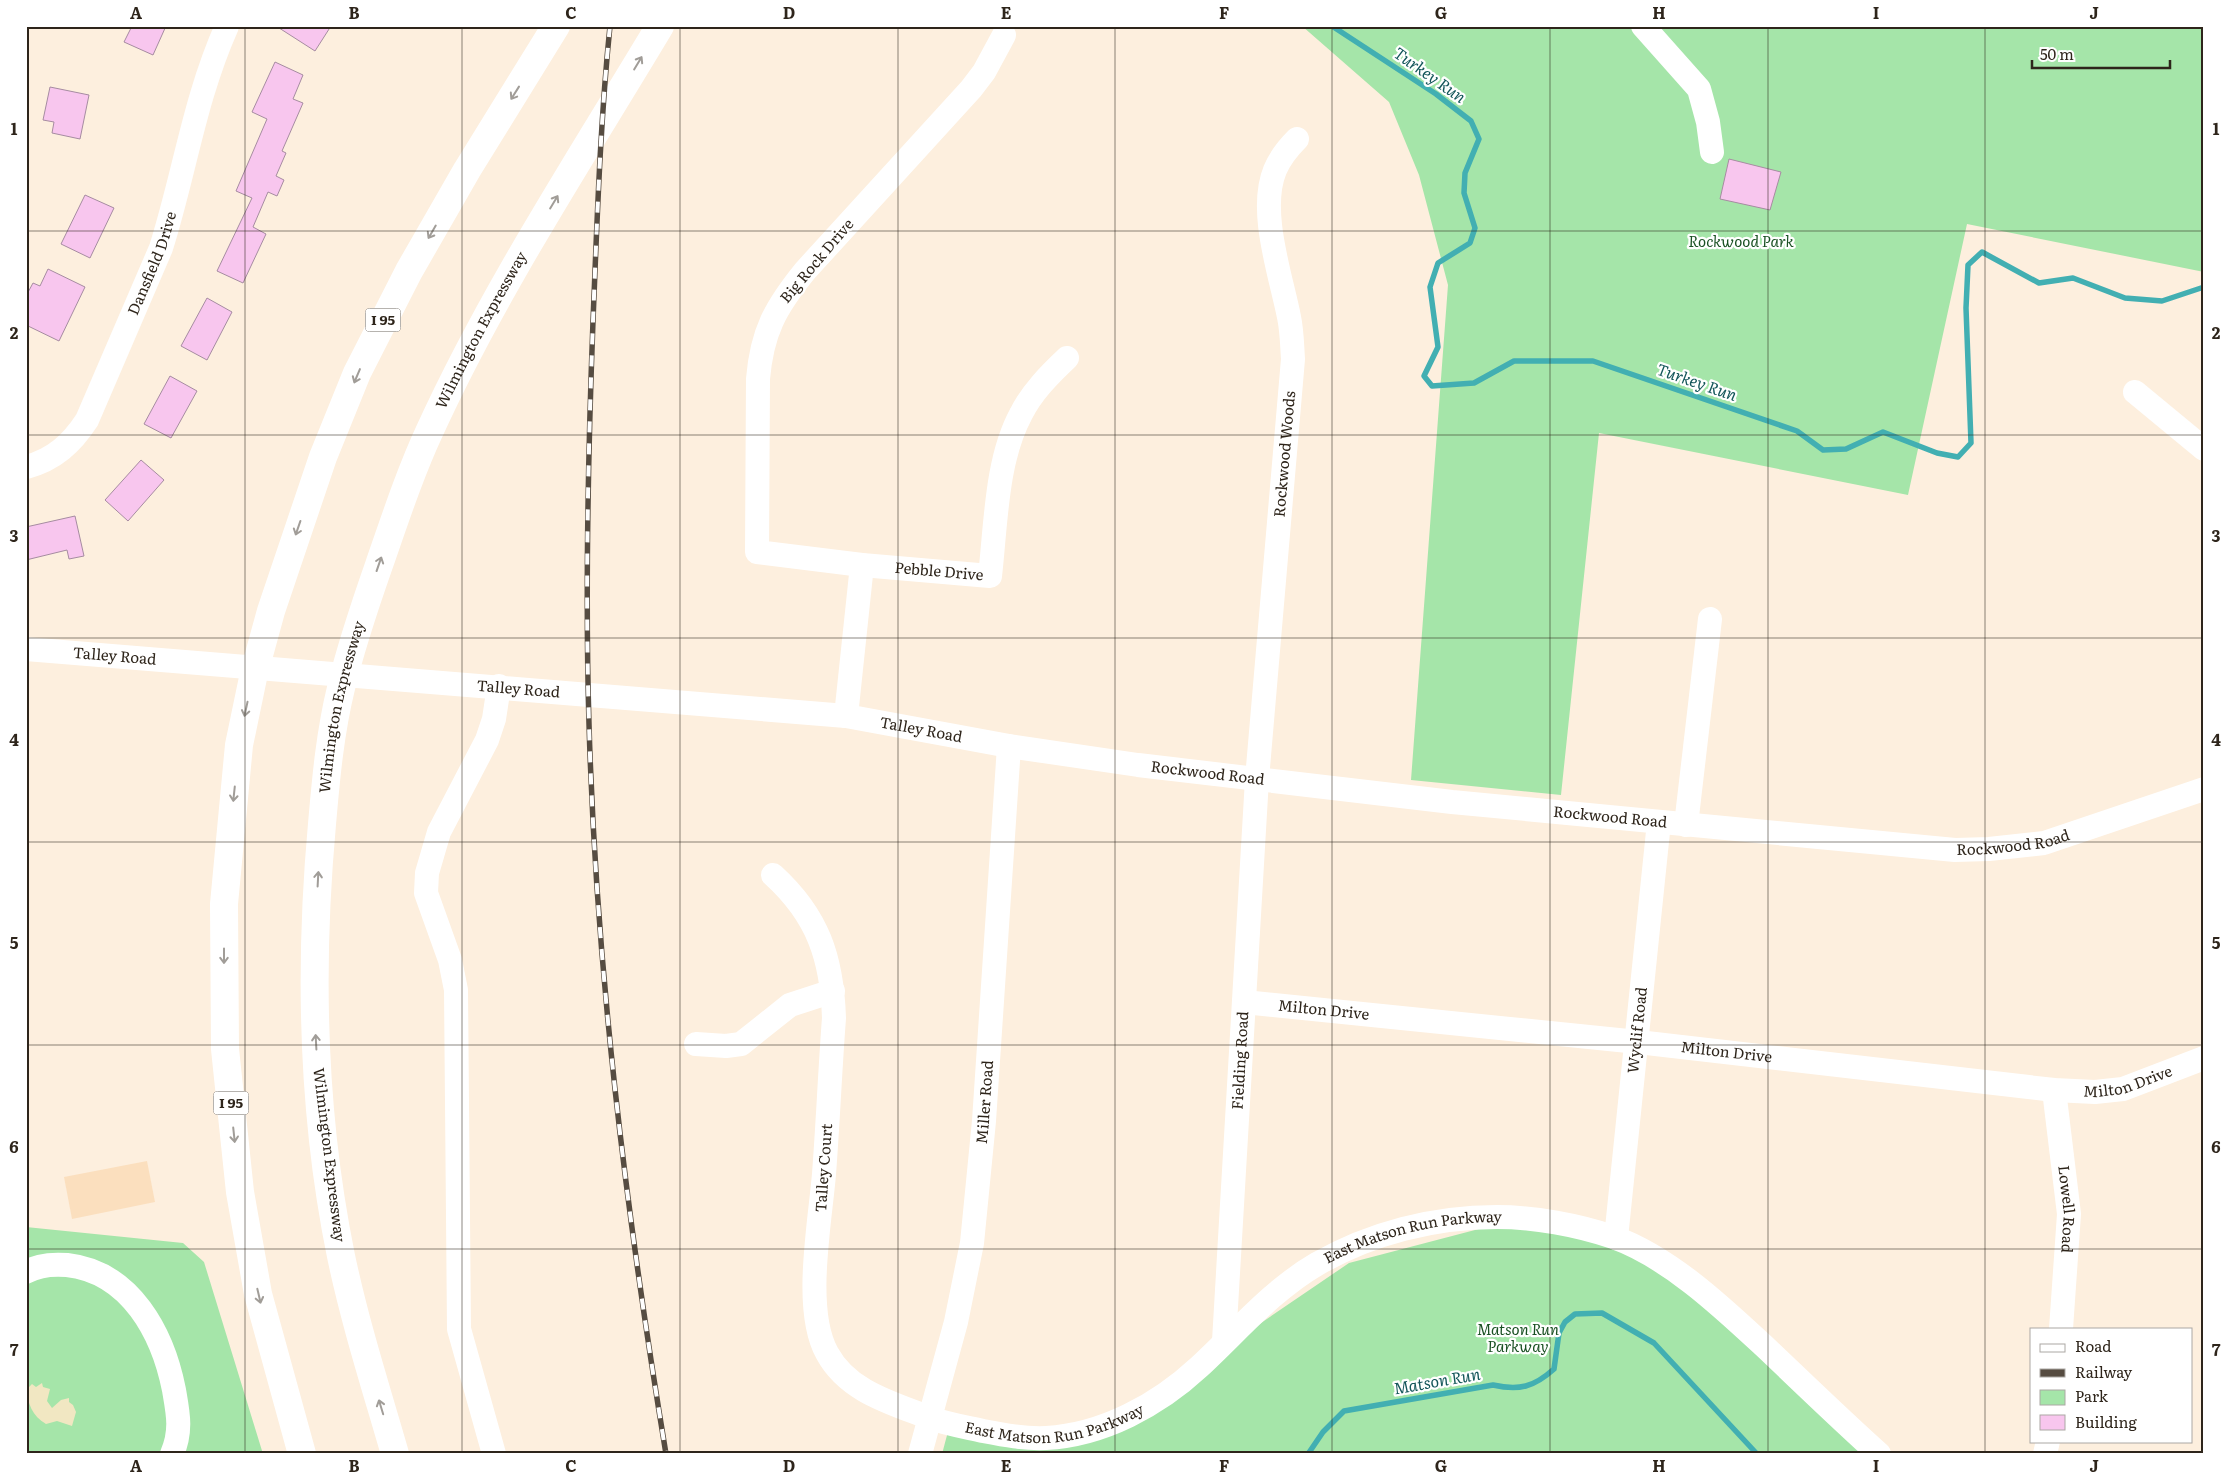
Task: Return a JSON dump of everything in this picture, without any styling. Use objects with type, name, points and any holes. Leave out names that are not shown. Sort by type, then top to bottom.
[{"type":"highway","name":"I 95","points":[[302,1454],[258,1294],[240,1192],[225,1049],[224,904],[239,745],[254,672],[271,611],[324,457],[379,327],[468,170],[556,26]]},
{"type":"highway","name":"Wilmington Expressway","points":[[395,1454],[361,1340],[341,1253],[320,1106],[314,1016],[316,921],[329,752],[341,688],[363,610],[390,532],[432,426],[468,355],[529,244],[660,26]]},
{"type":"street","name":"Dansfield Drive","points":[[26,467],[51,458],[64,448],[76,437],[87,420],[161,248],[196,109],[213,58],[227,26]]},
{"type":"street","points":[[1643,26],[1699,89],[1708,122],[1712,152]]},
{"type":"street","name":"Big Rock Drive","points":[[862,565],[756,552],[760,354],[767,330],[788,292],[971,90],[984,72],[1004,35]]},
{"type":"street","name":"Rockwood Woods","points":[[1257,779],[1293,359],[1291,328],[1279,280],[1269,202],[1275,170],[1284,153],[1297,139]]},
{"type":"street","name":"Pebble Drive","points":[[862,565],[990,576],[1003,465],[1010,436],[1021,413],[1034,394],[1067,358]]},
{"type":"street","points":[[2135,392],[2204,448]]},
{"type":"street","points":[[846,716],[862,565]]},
{"type":"street","points":[[1686,825],[1710,619]]},
{"type":"street","name":"Talley Road","points":[[26,648],[846,716],[1008,746]]},
{"type":"street","points":[[494,1454],[460,1329],[456,990],[450,960],[426,893],[427,873],[438,832],[487,740],[494,719],[499,686]]},
{"type":"street","name":"Rockwood Road","points":[[1008,746],[1138,765],[1452,802],[1936,848],[1989,850],[2044,844],[2204,789]]},
{"type":"street","name":"Miller Road","points":[[920,1454],[956,1322],[973,1234],[984,1121],[1008,746]]},
{"type":"street","name":"Fielding Road","points":[[1224,1341],[1257,779]]},
{"type":"street","name":"Wyclif Road","points":[[1616,1238],[1638,1042],[1659,822]]},
{"type":"street","name":"Talley Court","points":[[773,875],[797,900],[818,932],[825,951],[833,991],[833,1026],[816,1276],[815,1302],[819,1330],[827,1353],[837,1367],[863,1390],[879,1399],[930,1418]]},
{"type":"street","points":[[696,1044],[726,1046],[741,1044],[790,1005],[833,991]]},
{"type":"street","name":"Milton Drive","points":[[1244,1002],[1638,1042],[2054,1090],[2095,1092],[2122,1089],[2204,1058]]},
{"type":"street","name":"Lowell Road","points":[[2054,1090],[2069,1214],[2061,1328]]},
{"type":"street","name":"East Matson Run Parkway","points":[[930,1418],[950,1424],[1020,1438],[1045,1438],[1087,1431],[1117,1421],[1156,1401],[1199,1367],[1224,1341],[1286,1286],[1315,1265],[1380,1234],[1441,1223],[1497,1217],[1557,1224],[1616,1238],[1680,1273],[1710,1297],[1879,1454]]},
{"type":"street","points":[[26,1272],[58,1264],[85,1268],[104,1275],[120,1287],[149,1319],[164,1350],[180,1421],[172,1454]]},
{"type":"shaded area","points":[[147,1161],[155,1202],[72,1219],[64,1177]]},
{"type":"green space","name":"Rockwood Park","points":[[1302,26],[2204,26],[2204,272],[1967,224],[1908,495],[1599,433],[1561,795],[1411,780],[1448,285],[1419,175],[1389,102]]},
{"type":"green space","name":"Matson Run Parkway","points":[[1517,1219],[1616,1238],[1709,1297],[1879,1454],[942,1454],[950,1424],[1020,1437],[1117,1421],[1349,1263]]},
{"type":"green space","points":[[26,1227],[183,1243],[204,1262],[263,1454],[26,1454]]},
{"type":"sand","points":[[42,1383],[43,1387],[50,1389],[47,1401],[52,1408],[61,1400],[69,1398],[69,1402],[73,1405],[76,1412],[72,1426],[57,1421],[46,1424],[34,1413],[26,1390],[32,1384],[36,1387]]},
{"type":"building","points":[[132,26],[166,26],[153,55],[124,42]]},
{"type":"building","points":[[276,26],[331,26],[315,51]]},
{"type":"building","points":[[275,62],[303,75],[293,99],[303,103],[282,151],[286,153],[276,176],[284,180],[277,196],[268,192],[253,227],[266,234],[243,283],[217,271],[252,198],[236,191],[267,119],[252,112]]},
{"type":"building","points":[[50,87],[89,95],[80,139],[52,133],[54,122],[43,120]]},
{"type":"building","points":[[1729,159],[1781,172],[1770,210],[1720,199]]},
{"type":"building","points":[[85,195],[114,208],[90,258],[61,244]]},
{"type":"building","points":[[48,269],[85,287],[59,341],[26,325],[26,296],[33,283],[40,286]]},
{"type":"building","points":[[207,298],[232,312],[207,360],[181,346]]},
{"type":"building","points":[[170,376],[197,391],[171,438],[144,424]]},
{"type":"building","points":[[141,460],[164,480],[128,521],[105,500]]},
{"type":"building","points":[[75,516],[84,556],[69,559],[67,550],[26,560],[26,527]]},
{"type":"waterway","name":"Turkey Run","points":[[1332,26],[1436,94],[1471,121],[1479,139],[1465,173],[1464,193],[1475,228],[1470,243],[1438,263],[1430,287],[1438,347],[1424,376],[1432,386],[1474,383],[1514,361],[1593,361],[1797,431],[1823,450],[1846,449],[1883,432],[1937,453],[1958,457],[1971,443],[1966,308],[1968,265],[1982,252],[2039,283],[2073,278],[2125,298],[2162,301],[2204,287]]},
{"type":"waterway","name":"Matson Run","points":[[1308,1454],[1323,1432],[1344,1411],[1493,1385],[1511,1388],[1533,1384],[1554,1369],[1559,1333],[1565,1322],[1575,1314],[1602,1313],[1654,1343],[1757,1454]]},
{"type":"railway","points":[[610,26],[599,174],[593,321],[587,573],[589,724],[598,907],[615,1090],[638,1272],[666,1454]]}]
